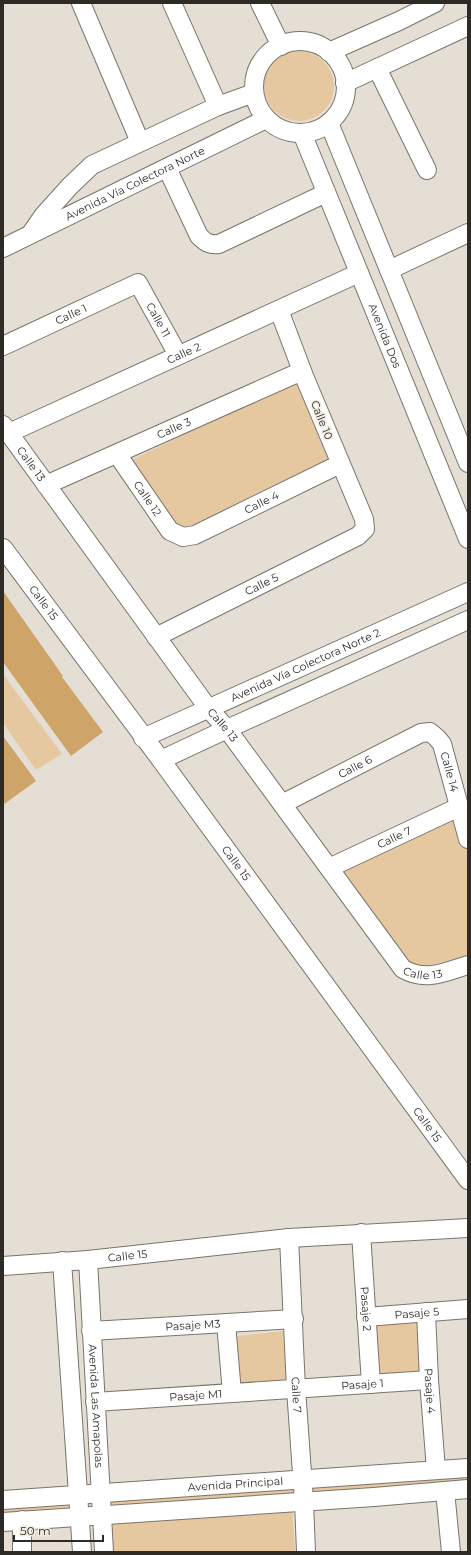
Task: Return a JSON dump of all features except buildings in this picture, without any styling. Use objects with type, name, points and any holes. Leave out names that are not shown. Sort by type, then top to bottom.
[{"type":"street","points":[[81,3],[140,142]]},
{"type":"street","points":[[172,3],[218,106]]},
{"type":"street","points":[[260,3],[281,46]]},
{"type":"street","points":[[329,52],[399,21],[435,3]]},
{"type":"street","points":[[345,83],[468,26]]},
{"type":"street","points":[[306,42],[322,47],[329,52],[340,66],[345,83],[345,92],[342,105],[329,123],[316,130],[294,133],[278,128],[266,119],[258,107],[254,93],[255,76],[267,55],[289,43],[306,42]]},
{"type":"street","points":[[377,68],[427,170]]},
{"type":"street","points":[[30,235],[43,216],[70,186],[92,165],[218,106],[254,93]]},
{"type":"street","name":"Avenida Vía Colectora Norte","points":[[3,248],[266,119]]},
{"type":"street","points":[[329,123],[468,463]]},
{"type":"street","name":"Avenida Dos","points":[[302,133],[468,539]]},
{"type":"street","points":[[167,168],[200,236],[210,245],[219,244],[326,193]]},
{"type":"street","points":[[389,270],[468,233]]},
{"type":"street","name":"Calle 2","points":[[6,429],[178,355],[358,273]]},
{"type":"street","name":"Calle 1","points":[[3,346],[138,284]]},
{"type":"street","name":"Calle 11","points":[[138,284],[178,355]]},
{"type":"street","name":"Calle 10","points":[[279,310],[302,371],[364,519],[365,530]]},
{"type":"street","name":"Calle 3","points":[[46,485],[302,371]]},
{"type":"street","name":"Calle 13","points":[[6,429],[208,708],[227,729],[403,969],[413,974],[436,975],[468,965]]},
{"type":"street","name":"Calle 12","points":[[117,454],[170,531],[183,537]]},
{"type":"street","name":"Calle 4","points":[[183,537],[195,535],[340,464]]},
{"type":"street","name":"Calle 5","points":[[156,637],[358,536],[365,530]]},
{"type":"street","name":"Calle 15","points":[[3,548],[143,738],[461,1158],[468,1180]]},
{"type":"street","name":"Avenida Vía Colectora Norte 2","points":[[143,738],[468,592]]},
{"type":"street","points":[[161,760],[468,620]]},
{"type":"street","name":"Calle 6","points":[[282,804],[421,733],[430,732]]},
{"type":"street","name":"Calle 14","points":[[430,732],[442,744],[468,839]]},
{"type":"street","name":"Calle 7","points":[[329,868],[459,807]]},
{"type":"street","name":"Calle 15","points":[[3,1266],[88,1260],[289,1238],[468,1228]]},
{"type":"street","name":"Pasaje 2","points":[[361,1233],[371,1384]]},
{"type":"street","name":"Calle 7","points":[[289,1238],[306,1552]]},
{"type":"street","name":"Avenida Las Amapolas","points":[[88,1260],[104,1552]]},
{"type":"street","name":"Avenida Las Amapolas","points":[[62,1261],[82,1552]]},
{"type":"street","name":"Pasaje 5","points":[[366,1317],[468,1309]]},
{"type":"street","name":"Pasaje 4","points":[[426,1312],[429,1380],[436,1470]]},
{"type":"street","name":"Pasaje M3","points":[[91,1331],[294,1319]]},
{"type":"street","points":[[226,1323],[232,1393]]},
{"type":"street","name":"Pasaje 1","points":[[296,1389],[429,1380]]},
{"type":"street","name":"Pasaje M1","points":[[95,1402],[296,1389]]},
{"type":"street","name":"Avenida Principal","points":[[3,1500],[468,1468]]},
{"type":"street","name":"Avenida Principal","points":[[3,1522],[374,1497],[468,1489]]},
{"type":"street","points":[[445,1491],[451,1552]]},
{"type":"street","points":[[22,1520],[22,1552]]},
{"type":"shaded area","points":[[299,51],[318,57],[328,67],[334,86],[328,105],[318,115],[299,121],[280,115],[270,105],[264,86],[270,67],[280,57]]},
{"type":"shaded area","points":[[304,376],[332,462],[189,530],[176,526],[130,461]]},
{"type":"shaded area","points":[[3,674],[62,754],[36,770],[3,723]]},
{"type":"shaded area","points":[[452,816],[460,821],[468,848],[468,956],[421,967],[409,966],[338,871]]},
{"type":"shaded area","points":[[420,1321],[423,1376],[378,1379],[376,1324]]},
{"type":"shaded area","points":[[283,1331],[287,1384],[240,1387],[237,1336]]},
{"type":"shaded area","points":[[468,1472],[468,1485],[312,1496],[309,1486]]},
{"type":"shaded area","points":[[293,1484],[297,1494],[112,1510],[108,1503],[112,1498]]},
{"type":"shaded area","points":[[70,1501],[71,1510],[3,1517],[3,1504]]},
{"type":"shaded area","points":[[292,1502],[295,1552],[112,1552],[110,1517]]}]
